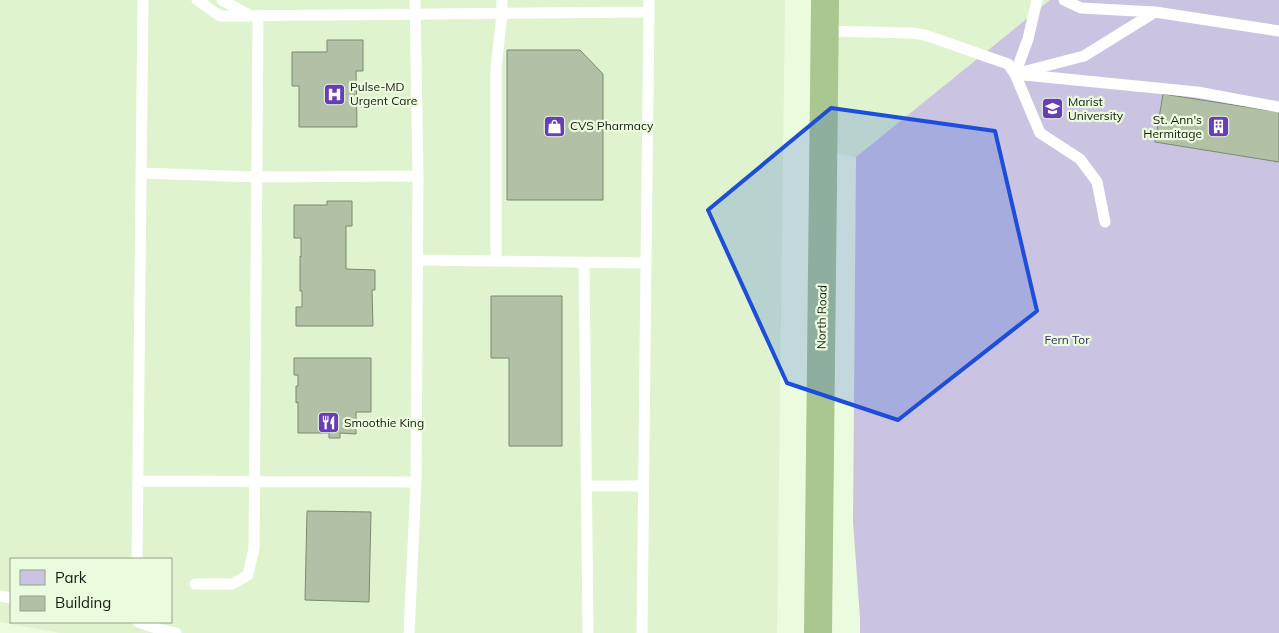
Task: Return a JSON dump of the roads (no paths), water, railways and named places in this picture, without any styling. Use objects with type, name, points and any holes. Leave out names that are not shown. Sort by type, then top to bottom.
[{"type":"highway","name":"North Road","points":[[818,633],[826,0]]},
{"type":"lane","points":[[137,558],[143,0]]},
{"type":"lane","points":[[196,0],[220,16],[649,12]]},
{"type":"lane","points":[[222,0],[254,16]]},
{"type":"lane","points":[[409,633],[416,482],[418,176],[415,0]]},
{"type":"lane","points":[[496,261],[496,68],[502,0]]},
{"type":"lane","points":[[642,633],[649,0]]},
{"type":"lane","points":[[1015,74],[1028,39],[1037,0]]},
{"type":"lane","points":[[1064,0],[1081,8],[1155,12],[1279,32]]},
{"type":"lane","points":[[1015,74],[1084,56],[1155,12]]},
{"type":"lane","points":[[195,584],[232,584],[248,575],[254,548],[256,177],[254,16]]},
{"type":"lane","points":[[825,31],[925,35],[1008,64],[1015,74],[1040,133],[1080,159],[1097,182],[1105,222]]},
{"type":"lane","points":[[1015,74],[1197,92],[1279,107]]},
{"type":"lane","points":[[141,173],[256,177],[418,176]]},
{"type":"lane","points":[[418,260],[646,263]]},
{"type":"lane","points":[[584,263],[588,633]]},
{"type":"lane","points":[[138,481],[416,482]]},
{"type":"lane","points":[[586,486],[643,486]]},
{"type":"lane","points":[[141,623],[176,633]]},
{"type":"place","name":"Pulse-MD Urgent Care","points":[[334,94]]},
{"type":"place","name":"Marist University","points":[[1052,109]]},
{"type":"place","name":"CVS Pharmacy","points":[[554,126]]},
{"type":"place","name":"St. Ann's Hermitage","points":[[1218,127]]},
{"type":"place","name":"Smoothie King","points":[[328,423]]},
{"type":"park label","name":"Fern Tor","points":[[1067,340]]}]
